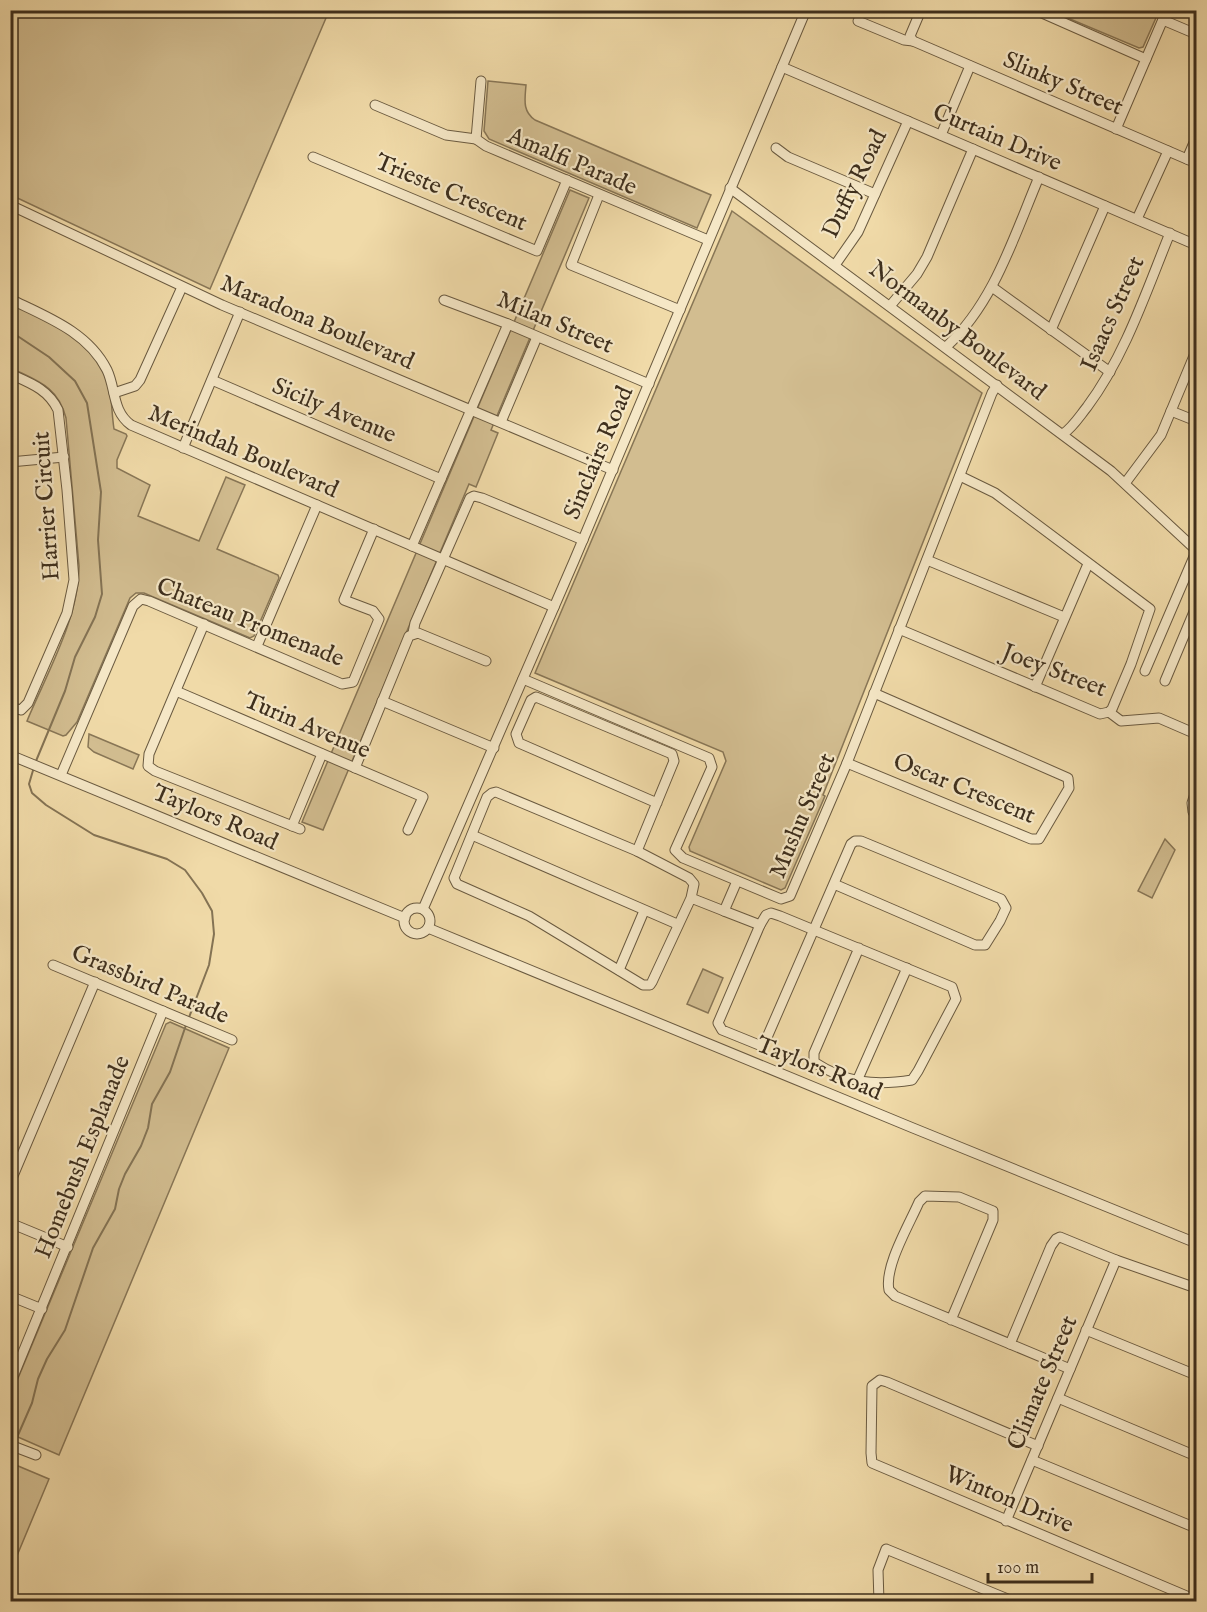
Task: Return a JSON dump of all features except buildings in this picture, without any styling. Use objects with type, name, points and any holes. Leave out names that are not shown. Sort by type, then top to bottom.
[{"type":"street","name":"Sinclairs Road","points":[[423,909],[555,607],[806,10]]},
{"type":"street","points":[[913,41],[910,36],[921,10]]},
{"type":"street","points":[[1035,10],[1146,59]]},
{"type":"street","points":[[1116,129],[1167,10]]},
{"type":"street","points":[[1163,20],[1197,34]]},
{"type":"street","name":"Slinky Street","points":[[858,21],[904,40],[913,41],[1192,161]]},
{"type":"street","points":[[941,135],[970,66]]},
{"type":"street","name":"Curtain Drive","points":[[782,67],[1197,244]]},
{"type":"street","name":"Amalfi Parade","points":[[481,81],[476,139],[486,146],[708,240]]},
{"type":"street","points":[[375,105],[446,135],[476,139]]},
{"type":"street","name":"Duffy Road","points":[[835,265],[858,232],[908,121]]},
{"type":"street","points":[[1192,161],[1197,138]]},
{"type":"street","points":[[776,148],[788,157],[875,194]]},
{"type":"street","points":[[890,306],[917,274],[927,257],[973,149]]},
{"type":"street","points":[[1137,219],[1168,151]]},
{"type":"street","name":"Trieste Crescent","points":[[313,157],[537,251],[567,180]]},
{"type":"street","points":[[946,347],[992,287],[1039,177]]},
{"type":"street","name":"Normanby Boulevard","points":[[730,188],[1126,482],[1197,551]]},
{"type":"street","points":[[599,195],[571,264],[680,310]]},
{"type":"street","name":"Maradona Boulevard","points":[[10,205],[182,287],[613,470]]},
{"type":"street","points":[[1051,330],[1105,206]]},
{"type":"street","name":"Isaacs Street","points":[[1063,434],[1071,428],[1104,385],[1170,233]]},
{"type":"street","points":[[114,393],[135,386],[140,380],[182,287]]},
{"type":"street","points":[[992,287],[1110,372]]},
{"type":"street","name":"Merindah Boulevard","points":[[10,299],[50,318],[82,338],[101,359],[111,380],[117,406],[125,421],[136,428],[555,607]]},
{"type":"street","name":"Milan Street","points":[[444,300],[508,324],[649,384]]},
{"type":"street","points":[[183,448],[240,312]]},
{"type":"street","points":[[412,546],[508,324]]},
{"type":"street","points":[[501,422],[537,337]]},
{"type":"street","points":[[1126,482],[1161,435],[1197,351]]},
{"type":"street","name":"Harrier Circuit","points":[[10,374],[41,389],[54,402],[60,420],[74,566],[70,602],[27,705],[21,710],[10,707]]},
{"type":"street","name":"Sicily Avenue","points":[[212,380],[441,479]]},
{"type":"street","name":"Mushu Street","points":[[524,679],[709,758],[712,767],[675,850],[683,858],[781,899],[790,896],[847,763],[997,386]]},
{"type":"street","points":[[1171,411],[1197,421]]},
{"type":"street","points":[[10,462],[64,457]]},
{"type":"street","name":"Joey Street","points":[[899,629],[1100,714],[1109,712],[1131,664],[1150,609],[995,493],[960,476]]},
{"type":"street","points":[[354,768],[470,498],[474,496],[583,540]]},
{"type":"street","points":[[257,646],[317,505]]},
{"type":"street","name":"Chateau Promenade","points":[[61,775],[136,602],[141,599],[257,646],[342,684],[353,682],[379,619],[372,611],[344,600],[374,529]]},
{"type":"street","points":[[1144,671],[1197,551]]},
{"type":"street","points":[[927,560],[1064,617]]},
{"type":"street","points":[[1035,687],[1088,564]]},
{"type":"street","points":[[1165,681],[1197,608]]},
{"type":"street","points":[[204,624],[147,758],[148,766],[155,771],[296,827],[322,754]]},
{"type":"street","points":[[413,633],[486,661]]},
{"type":"street","name":"Turin Avenue","points":[[176,691],[423,798],[408,830]]},
{"type":"street","name":"Oscar Crescent","points":[[847,763],[1031,839],[1039,839],[1069,788],[1068,778],[874,693]]},
{"type":"street","points":[[637,851],[657,803],[674,761],[672,754],[536,697],[531,700],[516,734],[519,743],[657,803]]},
{"type":"street","points":[[382,701],[494,748]]},
{"type":"street","points":[[1109,712],[1121,722],[1160,718],[1197,734]]},
{"type":"street","name":"Taylors Road","points":[[10,755],[405,918]]},
{"type":"street","points":[[1197,791],[1191,808],[1197,814]]},
{"type":"street","points":[[492,792],[496,792],[637,851],[692,880],[694,889],[691,898],[650,985],[639,984],[519,911],[457,884],[454,881],[455,874],[471,835],[488,797],[492,792]]},
{"type":"street","points":[[471,835],[677,924]]},
{"type":"street","points":[[834,884],[975,945],[985,945],[1006,908],[1001,899],[861,841],[855,841],[851,844],[834,884],[814,930],[765,1042],[759,1045],[722,1029],[718,1023],[760,925],[766,915],[771,913],[814,930],[859,948],[952,987],[956,999],[912,1080],[873,1083],[857,1081],[825,1069],[814,1062],[814,1053],[859,948]]},
{"type":"street","points":[[724,911],[737,881]]},
{"type":"street","points":[[691,898],[760,925]]},
{"type":"street","points":[[423,909],[429,915],[428,928],[423,933],[412,933],[406,927],[405,918],[410,910],[423,909]]},
{"type":"street","points":[[619,970],[644,911]]},
{"type":"street","name":"Taylors Road","points":[[428,928],[1197,1243]]},
{"type":"street","name":"Grassbird Parade","points":[[53,965],[232,1041]]},
{"type":"street","points":[[857,1081],[907,968]]},
{"type":"street","points":[[10,1183],[95,982]]},
{"type":"street","name":"Homebush Esplanade","points":[[10,1384],[13,1371],[68,1247],[163,1011]]},
{"type":"street","points":[[951,1320],[993,1220],[993,1211],[959,1197],[926,1196],[919,1202],[895,1256],[887,1283],[889,1290],[895,1296],[951,1320],[1070,1369]]},
{"type":"street","points":[[10,1223],[68,1247]]},
{"type":"street","points":[[1011,1344],[1056,1239],[1060,1237],[1116,1260],[1197,1288]]},
{"type":"street","name":"Climate Street","points":[[1006,1521],[1116,1260]]},
{"type":"street","points":[[10,1296],[42,1309]]},
{"type":"street","points":[[1086,1330],[1197,1375]]},
{"type":"street","name":"Winton Drive","points":[[1038,1446],[887,1382],[880,1380],[876,1382],[870,1391],[872,1463],[1197,1600]]},
{"type":"street","points":[[1058,1398],[1197,1456]]},
{"type":"street","points":[[10,1445],[36,1455]]},
{"type":"street","points":[[1032,1460],[1197,1528]]},
{"type":"street","points":[[879,1602],[878,1570],[886,1549],[1015,1602]]},
{"type":"shaded area","points":[[11,10],[329,11],[210,289],[11,195]]},
{"type":"shaded area","points":[[1051,11],[1159,11],[1143,47],[1139,48]]},
{"type":"shaded area","points":[[488,81],[526,85],[526,109],[535,120],[711,195],[697,228],[489,139],[484,131]]},
{"type":"shaded area","points":[[570,190],[589,198],[491,430],[498,433],[476,487],[469,484],[323,830],[302,822]]},
{"type":"shaded area","points":[[732,211],[982,393],[823,795],[825,796],[785,888],[781,890],[690,851],[689,847],[726,761],[723,752],[535,673]]},
{"type":"shaded area","points":[[11,303],[43,318],[72,336],[96,359],[110,392],[114,429],[127,436],[117,460],[117,468],[150,485],[138,516],[199,541],[226,477],[245,485],[217,549],[278,575],[279,578],[254,636],[250,638],[144,593],[136,593],[130,598],[77,722],[63,736],[27,721],[68,625],[78,586],[79,566],[66,418],[58,399],[52,392],[38,381],[11,368]]},
{"type":"shaded area","points":[[89,734],[139,755],[133,769],[94,752],[88,747]]},
{"type":"shaded area","points":[[1165,839],[1175,850],[1152,898],[1138,891]]},
{"type":"shaded area","points":[[703,969],[723,978],[708,1013],[687,1004]]},
{"type":"shaded area","points":[[170,1022],[229,1048],[59,1455],[11,1434],[11,1395],[166,1024]]},
{"type":"shaded area","points":[[11,1463],[49,1479],[11,1570]]},
{"type":"waterway","points":[[10,331],[49,357],[75,381],[87,403],[101,492],[98,540],[102,594],[95,617],[75,657],[65,691],[36,761]]},
{"type":"waterway","points":[[34,767],[29,784],[32,793],[46,805],[94,835],[167,859],[185,870],[202,893],[212,911],[214,934],[209,965],[188,1020]]},
{"type":"waterway","points":[[15,1442],[32,1403],[38,1379],[65,1330],[93,1248],[115,1209],[125,1174],[141,1146],[148,1128],[152,1104],[170,1072],[186,1025]]}]
